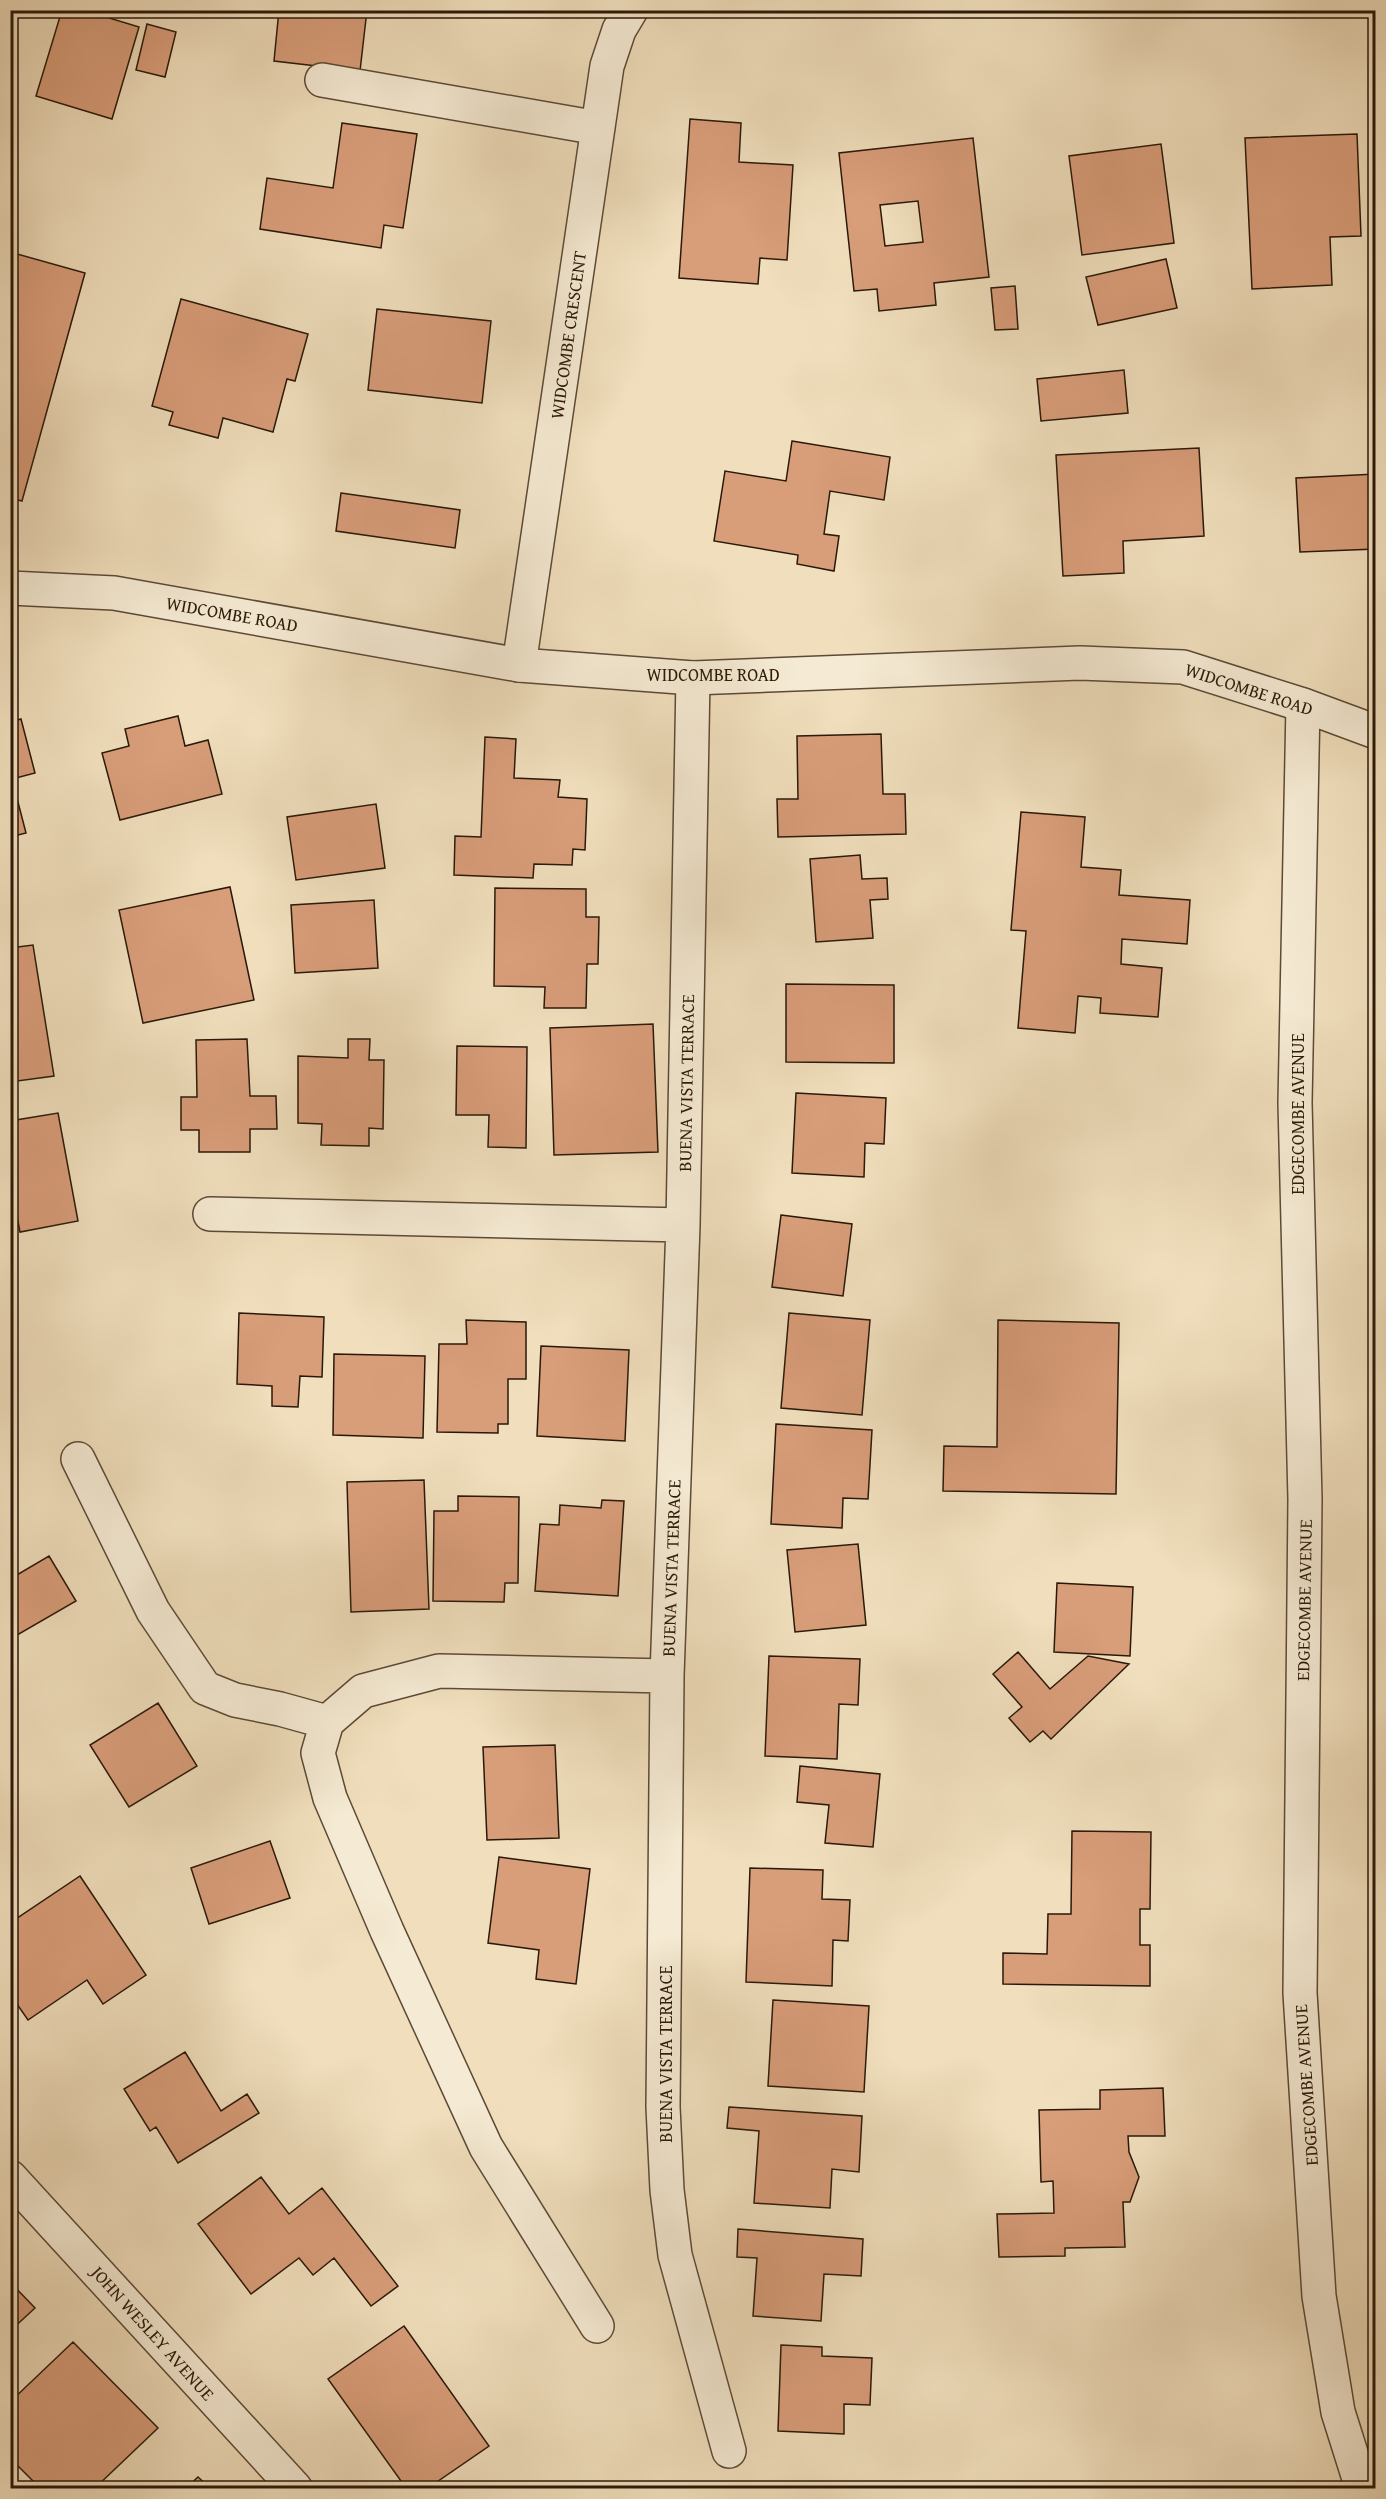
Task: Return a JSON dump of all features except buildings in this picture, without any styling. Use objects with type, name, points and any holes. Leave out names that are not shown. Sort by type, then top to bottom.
[{"type":"street","name":"WIDCOMBE CRESCENT","points":[[519,665],[607,66],[619,30],[631,10]]},
{"type":"street","points":[[322,80],[598,128]]},
{"type":"street","name":"WIDCOMBE ROAD","points":[[10,588],[114,593],[519,665],[693,678],[1080,663],[1183,667],[1303,705],[1376,732]]},
{"type":"street","name":"BUENA VISTA TERRACE","points":[[693,678],[683,1225],[667,1676],[663,2107],[667,2190],[675,2255],[729,2451]]},
{"type":"street","name":"EDGECOMBE AVENUE","points":[[1303,705],[1295,1103],[1305,1498],[1300,1993],[1319,2296],[1338,2412],[1362,2488]]},
{"type":"street","points":[[210,1214],[683,1225]]},
{"type":"street","points":[[78,1459],[153,1611],[205,1688],[235,1700],[327,1722]]},
{"type":"street","points":[[597,2326],[486,2147],[387,1931],[330,1798],[318,1753],[327,1722],[363,1691],[439,1671],[667,1676]]},
{"type":"street","name":"JOHN WESLEY AVENUE","points":[[10,2177],[295,2488]]}]
